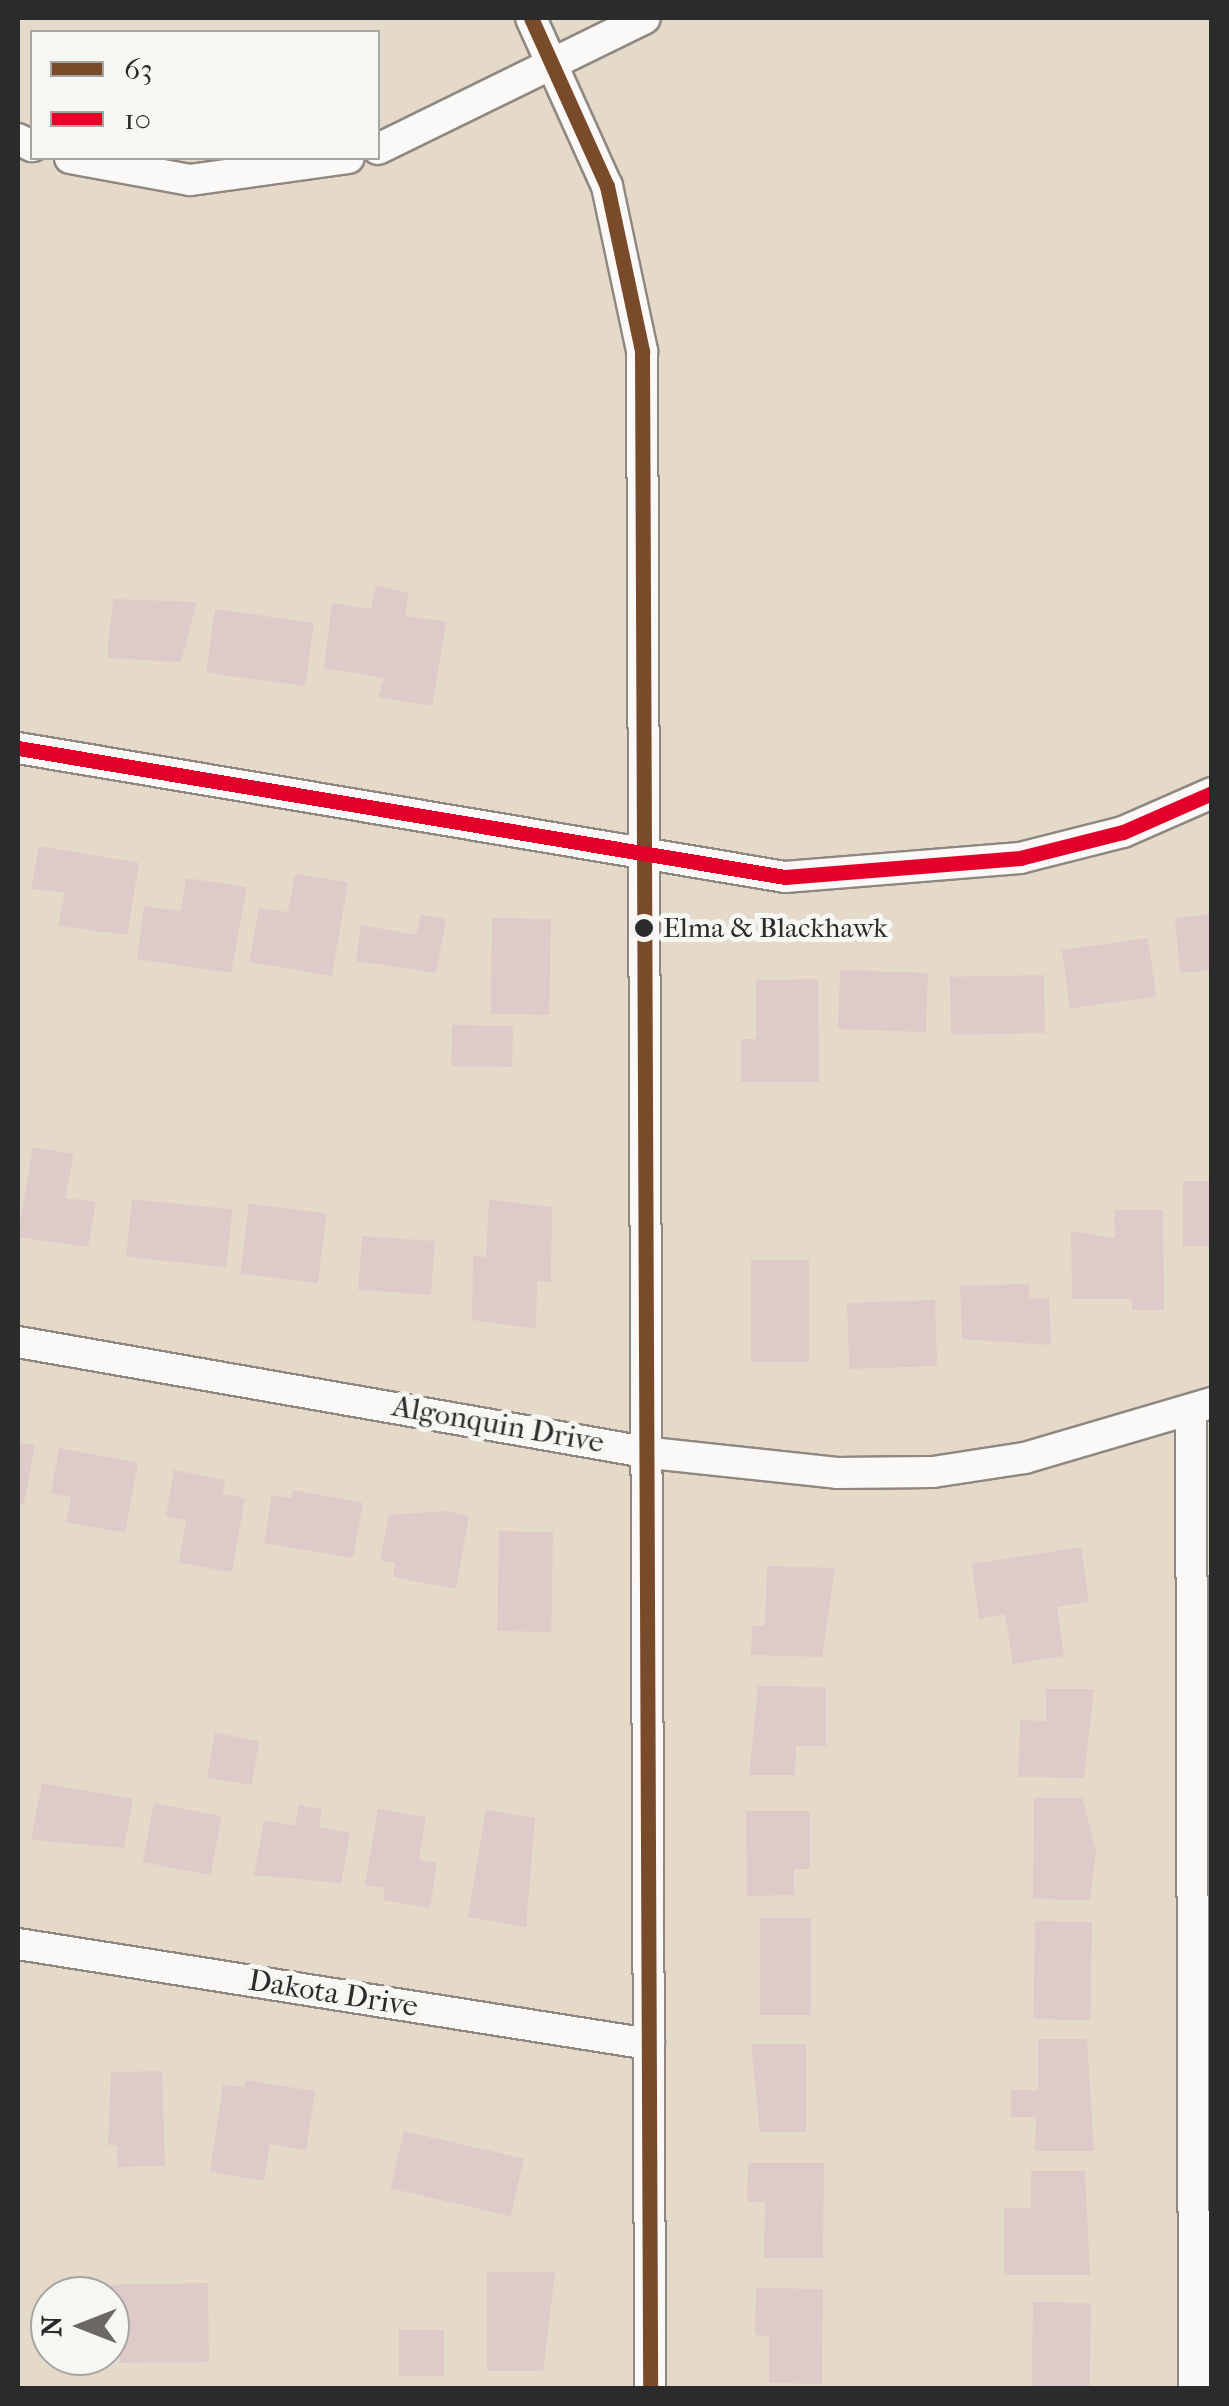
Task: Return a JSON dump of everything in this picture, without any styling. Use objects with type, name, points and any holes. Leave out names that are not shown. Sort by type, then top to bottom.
[{"type":"street","points":[[531,18],[557,64],[607,186],[642,352],[651,1452],[650,2388]]},
{"type":"street","points":[[380,148],[645,18]]},
{"type":"street","points":[[81,160],[190,180],[334,160]]},
{"type":"street","points":[[18,748],[785,876],[944,870],[1070,848],[1212,793]]},
{"type":"street","name":"Algonquin Drive","points":[[18,1342],[651,1452],[789,1470],[933,1472],[1062,1450],[1202,1408]]},
{"type":"street","points":[[1194,2388],[1202,1408]]},
{"type":"street","name":"Dakota Drive","points":[[18,1944],[650,2044]]},
{"type":"building","points":[[376,586],[409,593],[405,616],[446,622],[432,706],[378,697],[384,678],[324,668],[332,603],[371,609]]},
{"type":"building","points":[[113,599],[197,602],[181,662],[107,658]]},
{"type":"building","points":[[215,609],[314,623],[305,686],[206,672]]},
{"type":"building","points":[[39,846],[139,863],[127,935],[58,926],[65,892],[31,889]]},
{"type":"building","points":[[295,874],[348,882],[332,976],[249,962],[259,908],[288,912]]},
{"type":"building","points":[[186,878],[247,887],[231,973],[137,959],[144,906],[181,911]]},
{"type":"building","points":[[421,914],[446,919],[436,973],[356,961],[361,925],[416,935]]},
{"type":"building","points":[[1212,914],[1212,970],[1180,973],[1175,918]]},
{"type":"building","points":[[492,918],[551,919],[549,1015],[490,1014]]},
{"type":"building","points":[[1148,938],[1156,996],[1070,1009],[1062,950]]},
{"type":"building","points":[[840,970],[928,973],[926,1032],[838,1029]]},
{"type":"building","points":[[1044,975],[1045,1033],[951,1035],[950,977]]},
{"type":"building","points":[[818,979],[819,1082],[741,1082],[741,1039],[756,1039],[756,980]]},
{"type":"building","points":[[452,1025],[513,1026],[512,1067],[451,1066]]},
{"type":"building","points":[[33,1147],[74,1154],[65,1198],[96,1202],[88,1247],[18,1237]]},
{"type":"building","points":[[1183,1181],[1212,1181],[1212,1246],[1183,1246]]},
{"type":"building","points":[[132,1199],[232,1210],[226,1267],[126,1257]]},
{"type":"building","points":[[489,1200],[552,1207],[551,1282],[537,1281],[536,1329],[472,1320],[473,1256],[486,1257]]},
{"type":"building","points":[[249,1204],[326,1214],[318,1283],[240,1273]]},
{"type":"building","points":[[1114,1210],[1163,1210],[1164,1310],[1132,1310],[1132,1299],[1072,1299],[1071,1231],[1115,1238]]},
{"type":"building","points":[[362,1236],[435,1241],[431,1295],[358,1290]]},
{"type":"building","points":[[751,1260],[809,1260],[809,1362],[751,1362]]},
{"type":"building","points":[[1029,1284],[1029,1299],[1049,1298],[1051,1345],[962,1339],[960,1286]]},
{"type":"building","points":[[935,1300],[937,1366],[849,1369],[847,1303]]},
{"type":"building","points":[[18,1442],[35,1445],[24,1504],[18,1503]]},
{"type":"building","points":[[59,1448],[138,1463],[125,1533],[66,1522],[71,1497],[51,1494]]},
{"type":"building","points":[[174,1470],[225,1480],[223,1494],[245,1498],[232,1572],[179,1563],[186,1520],[166,1516]]},
{"type":"building","points":[[293,1490],[363,1503],[353,1558],[264,1543],[272,1495],[292,1498]]},
{"type":"building","points":[[446,1511],[469,1516],[456,1589],[393,1577],[395,1563],[380,1560],[389,1515]]},
{"type":"building","points":[[499,1531],[553,1532],[551,1632],[497,1631]]},
{"type":"building","points":[[1081,1547],[1089,1601],[1057,1607],[1064,1656],[1013,1664],[1005,1614],[979,1619],[972,1564]]},
{"type":"building","points":[[767,1566],[835,1568],[822,1657],[751,1655],[752,1626],[765,1626]]},
{"type":"building","points":[[758,1686],[826,1687],[826,1746],[796,1746],[795,1775],[749,1775]]},
{"type":"building","points":[[1046,1689],[1094,1689],[1084,1778],[1018,1777],[1020,1720],[1046,1721]]},
{"type":"building","points":[[215,1733],[259,1741],[252,1785],[207,1777]]},
{"type":"building","points":[[42,1783],[133,1799],[124,1848],[31,1840]]},
{"type":"building","points":[[1034,1798],[1082,1798],[1096,1849],[1090,1900],[1033,1899]]},
{"type":"building","points":[[154,1803],[222,1816],[210,1875],[143,1862]]},
{"type":"building","points":[[299,1805],[322,1809],[319,1827],[350,1833],[341,1883],[254,1875],[264,1820],[295,1826]]},
{"type":"building","points":[[378,1809],[426,1817],[419,1860],[437,1863],[430,1908],[383,1900],[385,1888],[365,1885]]},
{"type":"building","points":[[486,1810],[535,1818],[526,1927],[468,1917]]},
{"type":"building","points":[[746,1811],[810,1811],[810,1869],[794,1869],[794,1895],[747,1896]]},
{"type":"building","points":[[760,1918],[811,1918],[811,2015],[760,2015]]},
{"type":"building","points":[[1035,1921],[1092,1922],[1090,2020],[1033,2019]]},
{"type":"building","points":[[1038,2039],[1087,2039],[1094,2151],[1035,2151],[1036,2117],[1011,2117],[1011,2090],[1038,2090]]},
{"type":"building","points":[[751,2044],[806,2044],[806,2132],[760,2132]]},
{"type":"building","points":[[162,2071],[165,2166],[118,2167],[117,2145],[108,2145],[111,2072]]},
{"type":"building","points":[[245,2080],[315,2091],[306,2150],[270,2144],[264,2181],[210,2172],[223,2085],[244,2087]]},
{"type":"building","points":[[404,2131],[524,2159],[511,2216],[391,2188]]},
{"type":"building","points":[[748,2163],[824,2163],[823,2258],[764,2258],[765,2202],[747,2202]]},
{"type":"building","points":[[1031,2171],[1085,2171],[1090,2275],[1004,2275],[1004,2208],[1031,2208]]},
{"type":"building","points":[[487,2272],[555,2272],[543,2371],[487,2371]]},
{"type":"building","points":[[208,2283],[209,2362],[130,2363],[130,2284]]},
{"type":"building","points":[[756,2288],[823,2289],[822,2384],[769,2383],[769,2336],[755,2335]]},
{"type":"building","points":[[1033,2302],[1091,2303],[1090,2388],[1031,2388]]},
{"type":"building","points":[[399,2330],[444,2330],[444,2376],[399,2376]]},
{"type":"transit line","name":"63","points":[[531,18],[607,186],[642,351],[650,2388]]},
{"type":"transit line","name":"10","points":[[18,748],[785,877],[1020,858],[1123,832],[1212,793]]},
{"type":"place","name":"Elma & Blackhawk","points":[[644,928]]}]
